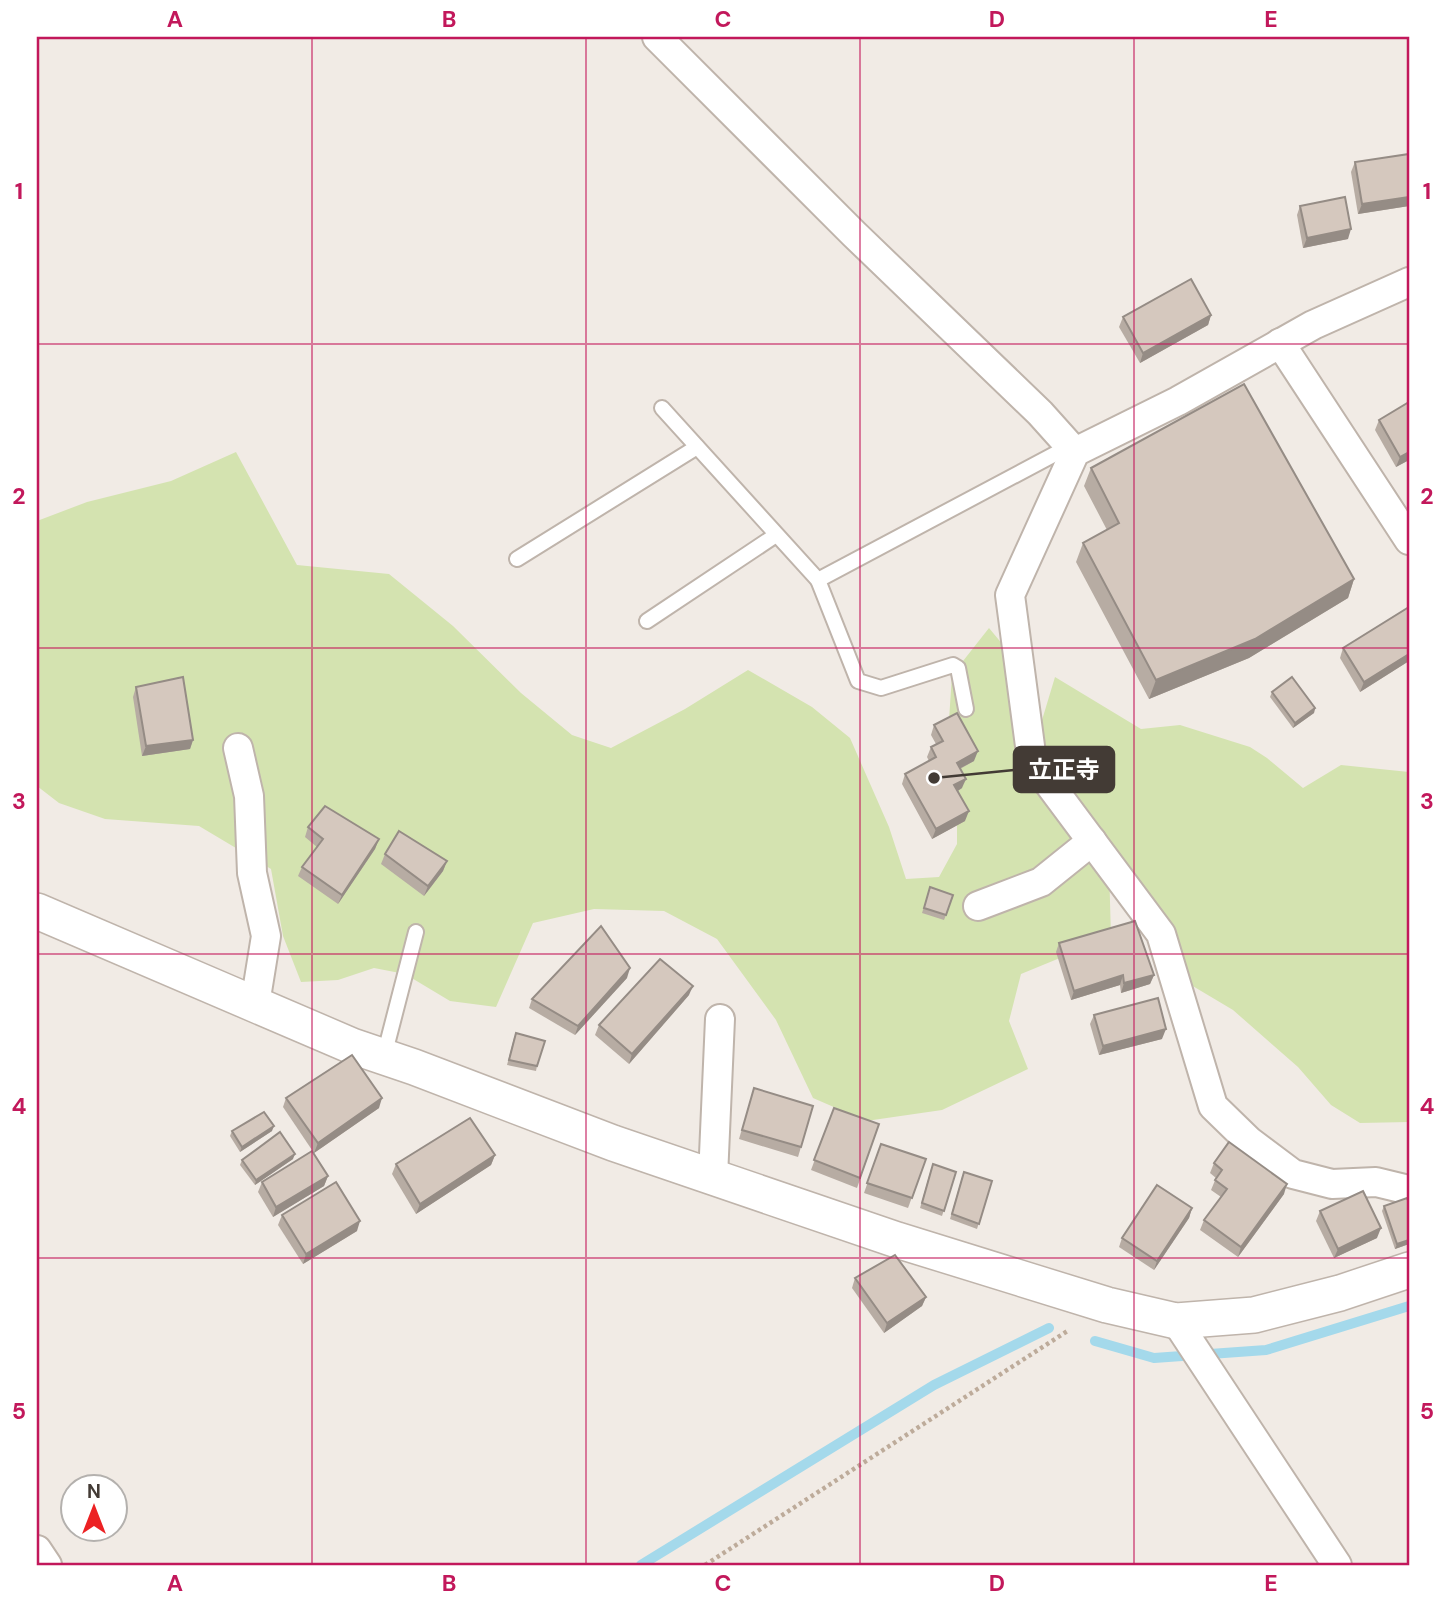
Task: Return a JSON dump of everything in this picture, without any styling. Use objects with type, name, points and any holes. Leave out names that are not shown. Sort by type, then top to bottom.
[{"type":"street","points":[[657,37],[854,234],[1040,413],[1073,449]]},
{"type":"street","points":[[1409,282],[1313,325],[1178,401],[1073,449],[1010,595],[1032,761],[1161,934],[1213,1106],[1249,1141],[1293,1174],[1332,1184],[1376,1182],[1409,1190]]},
{"type":"street","points":[[1280,343],[1409,540]]},
{"type":"street","points":[[238,748],[249,796],[252,873],[266,936],[255,1004]]},
{"type":"street","points":[[978,906],[1041,882],[1092,841]]},
{"type":"street","points":[[37,911],[352,1046],[613,1143],[897,1240],[1180,1327],[1254,1315],[1340,1293],[1409,1270]]},
{"type":"street","points":[[713,1177],[720,1019]]},
{"type":"street","points":[[1180,1327],[1337,1565]]},
{"type":"street","points":[[37,1550],[47,1565]]},
{"type":"lane","points":[[662,408],[818,580],[858,681],[881,688],[953,665],[958,668],[966,709]]},
{"type":"lane","points":[[517,559],[697,447]]},
{"type":"lane","points":[[818,580],[1073,449]]},
{"type":"lane","points":[[647,621],[776,534]]},
{"type":"lane","points":[[384,1056],[416,932]]},
{"type":"path","points":[[705,1565],[1107,1305]]},
{"type":"green space","points":[[236,452],[297,565],[389,574],[453,626],[521,693],[572,735],[611,748],[685,709],[748,670],[812,707],[850,738],[889,827],[906,879],[939,877],[957,844],[957,789],[949,720],[952,675],[989,628],[1037,686],[1036,740],[1055,677],[1141,729],[1180,725],[1250,747],[1303,788],[1341,765],[1409,772],[1409,1122],[1360,1123],[1331,1105],[1298,1067],[1233,1010],[1191,985],[1109,866],[1111,937],[1021,974],[1009,1021],[1028,1069],[942,1110],[866,1121],[813,1098],[776,1020],[717,939],[664,911],[594,909],[533,923],[496,1007],[450,1001],[405,974],[374,968],[338,980],[301,982],[283,936],[271,869],[199,826],[105,819],[59,803],[37,786],[37,521],[87,502],[171,481]]},
{"type":"building","points":[[1409,154],[1409,197],[1362,204],[1355,162]]},
{"type":"building","points":[[1345,197],[1351,229],[1307,238],[1300,206]]},
{"type":"building","points":[[1191,279],[1211,315],[1143,353],[1123,317]]},
{"type":"building","points":[[1244,384],[1354,579],[1255,639],[1156,680],[1083,543],[1119,523],[1091,468]]},
{"type":"building","points":[[1409,402],[1409,452],[1400,457],[1379,420]]},
{"type":"building","points":[[1409,607],[1409,654],[1364,682],[1343,648]]},
{"type":"building","points":[[183,677],[193,740],[146,746],[136,687]]},
{"type":"building","points":[[1292,677],[1315,708],[1295,723],[1272,692]]},
{"type":"building","points":[[957,713],[978,751],[957,763],[966,779],[954,785],[969,811],[936,829],[905,774],[936,757],[931,747],[943,741],[934,725]]},
{"type":"building","points":[[325,806],[379,839],[342,895],[302,867],[323,839],[308,827]]},
{"type":"building","points":[[399,831],[447,861],[428,886],[385,854]]},
{"type":"building","points":[[930,887],[953,895],[946,915],[924,908]]},
{"type":"building","points":[[1135,921],[1154,975],[1124,983],[1123,975],[1074,991],[1059,943]]},
{"type":"building","points":[[601,926],[630,968],[578,1026],[532,999]]},
{"type":"building","points":[[660,959],[693,986],[632,1054],[599,1025]]},
{"type":"building","points":[[1158,998],[1166,1029],[1103,1046],[1094,1015]]},
{"type":"building","points":[[516,1033],[545,1041],[537,1066],[509,1060]]},
{"type":"building","points":[[352,1055],[382,1098],[318,1143],[286,1098]]},
{"type":"building","points":[[754,1088],[813,1106],[801,1147],[742,1130]]},
{"type":"building","points":[[834,1108],[879,1124],[860,1178],[814,1160]]},
{"type":"building","points":[[264,1112],[274,1126],[242,1147],[232,1131]]},
{"type":"building","points":[[470,1118],[495,1155],[420,1204],[396,1164]]},
{"type":"building","points":[[280,1132],[295,1154],[256,1180],[242,1160]]},
{"type":"building","points":[[1229,1142],[1287,1184],[1241,1247],[1204,1220],[1227,1189],[1215,1180],[1222,1170],[1214,1163]]},
{"type":"building","points":[[881,1144],[926,1159],[912,1198],[867,1183]]},
{"type":"building","points":[[312,1151],[328,1176],[276,1207],[262,1182]]},
{"type":"building","points":[[933,1164],[956,1172],[944,1211],[922,1203]]},
{"type":"building","points":[[964,1172],[992,1181],[979,1224],[952,1214]]},
{"type":"building","points":[[336,1182],[360,1221],[306,1254],[282,1215]]},
{"type":"building","points":[[1157,1185],[1192,1208],[1157,1261],[1122,1238]]},
{"type":"building","points":[[1363,1191],[1381,1228],[1338,1249],[1320,1211]]},
{"type":"building","points":[[1407,1198],[1409,1240],[1397,1244],[1384,1206]]},
{"type":"building","points":[[895,1255],[926,1297],[887,1323],[855,1278]]},
{"type":"waterway","points":[[1095,1341],[1154,1358],[1266,1350],[1409,1306]]},
{"type":"waterway","points":[[641,1565],[934,1385],[1049,1328]]},
{"type":"place","name":"立正寺","points":[[934,778]]}]
